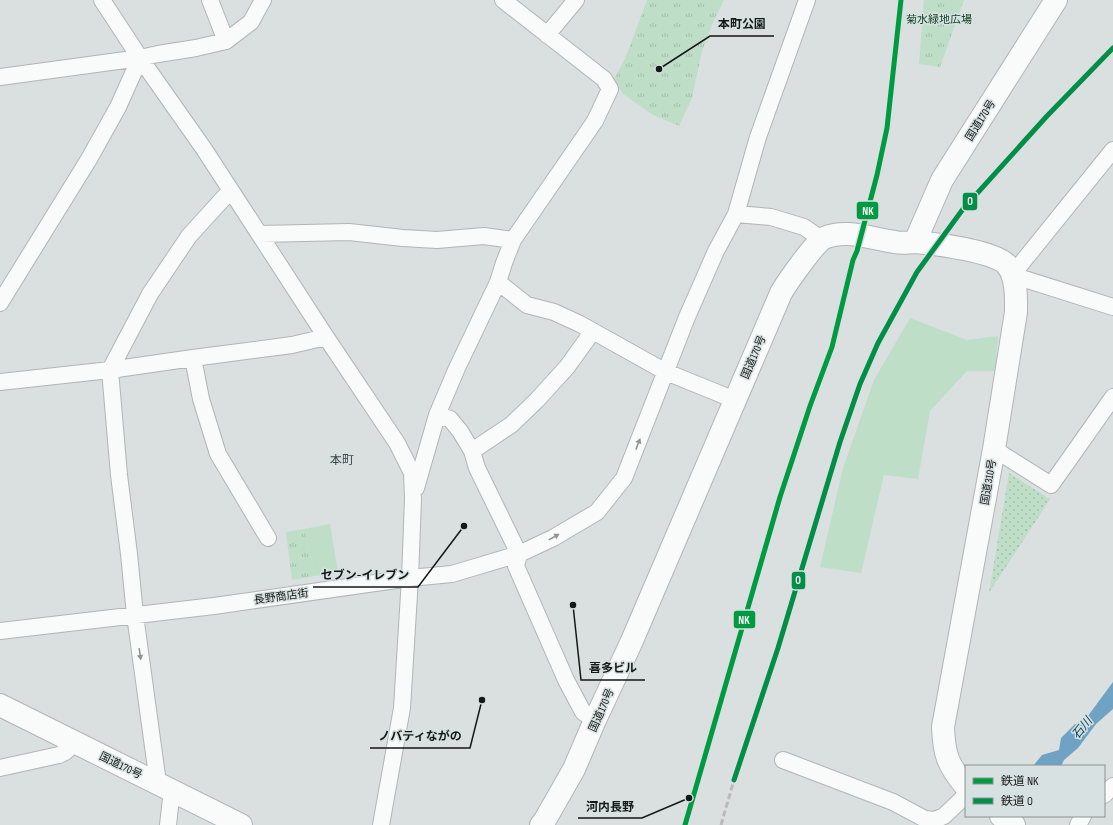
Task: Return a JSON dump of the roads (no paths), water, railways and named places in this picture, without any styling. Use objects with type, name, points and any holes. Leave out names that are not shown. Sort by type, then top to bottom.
[{"type":"highway","name":"国道170号","points":[[915,242],[942,180],[1056,0]]},
{"type":"highway","points":[[821,239],[842,233],[897,243],[915,242]]},
{"type":"highway","name":"国道170号","points":[[541,825],[574,769],[595,720],[632,643],[781,293],[787,282],[821,239]]},
{"type":"highway","name":"国道310号","points":[[915,242],[962,248],[998,258],[1007,265],[1012,274],[1016,295],[1016,312],[994,449],[943,727],[947,759],[956,775],[965,786]]},
{"type":"highway","name":"国道170号","points":[[0,705],[241,825]]},
{"type":"highway","points":[[1002,817],[1014,825]]},
{"type":"street","points":[[102,0],[140,58],[204,149],[230,191],[260,234],[326,337],[397,443],[412,473],[413,499],[410,578],[402,708],[381,825]]},
{"type":"street","points":[[210,0],[226,41]]},
{"type":"street","points":[[0,77],[140,58],[226,41],[251,22],[263,0]]},
{"type":"street","points":[[413,499],[438,415],[457,368],[498,282],[513,240],[595,121],[610,89],[604,79],[503,0]]},
{"type":"street","points":[[547,35],[576,0]]},
{"type":"street","name":"長野商店街","points":[[0,631],[214,606],[410,578],[452,574],[519,554],[553,538],[597,512],[624,478],[716,251],[736,214],[758,137],[807,0]]},
{"type":"street","points":[[0,303],[89,159],[118,107],[140,58]]},
{"type":"street","points":[[1113,150],[1012,274],[1113,307]]},
{"type":"street","points":[[168,825],[165,787],[135,615],[119,475],[110,370],[150,294],[189,236],[230,191]]},
{"type":"street","points":[[736,214],[771,217],[804,227],[821,239]]},
{"type":"street","points":[[260,234],[349,232],[438,240],[484,236],[513,240]]},
{"type":"street","points":[[498,282],[527,305],[554,312],[593,330],[666,372],[735,400]]},
{"type":"street","points":[[472,451],[511,426],[537,400],[567,367],[593,330]]},
{"type":"street","points":[[0,382],[110,370],[292,345],[326,337]]},
{"type":"street","points":[[193,358],[201,399],[218,454],[268,538]]},
{"type":"street","points":[[994,449],[1051,485],[1113,397]]},
{"type":"street","points":[[438,415],[450,419],[460,431],[472,451],[477,468],[519,554],[516,566],[555,655],[582,710],[595,720]]},
{"type":"street","points":[[0,768],[59,755],[65,752],[76,742]]},
{"type":"street","points":[[783,760],[893,802],[923,822],[935,820],[944,816],[965,796]]},
{"type":"street","points":[[1105,794],[1113,786]]},
{"type":"water","name":"石川","points":[[1113,682],[1113,709],[1096,724],[1078,748],[1064,760],[1062,765],[1034,765],[1042,755],[1059,750],[1061,738],[1075,724],[1082,724]]},
{"type":"railway","points":[[721,825],[734,780]]},
{"type":"rail line","name":"NK","points":[[685,825],[780,497],[810,406],[832,347],[853,260],[857,251],[877,175],[887,128],[901,0]]},
{"type":"rail line","name":"O","points":[[734,780],[778,648],[840,442],[860,384],[878,343],[917,272],[963,209],[1047,116],[1113,48]]},
{"type":"place","name":"本町公園","points":[[659,69]]},
{"type":"place","name":"セブン-イレブン","points":[[464,526]]},
{"type":"place","name":"喜多ビル","points":[[573,605]]},
{"type":"place","name":"ノバティながの","points":[[482,700]]},
{"type":"place","name":"河内長野","points":[[689,798]]},
{"type":"district","name":"本町","points":[[342,460]]},
{"type":"park label","name":"菊水緑地広場","points":[[939,19]]}]
